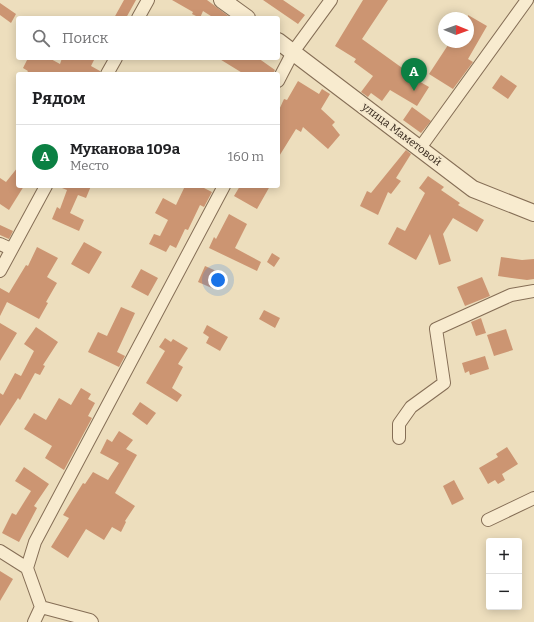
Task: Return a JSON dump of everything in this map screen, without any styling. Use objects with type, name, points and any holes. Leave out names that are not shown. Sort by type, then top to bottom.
[{"type":"street","points":[[139,16],[148,0]]},
{"type":"street","points":[[222,0],[244,16]]},
{"type":"street","points":[[280,76],[293,52],[331,0]]},
{"type":"street","points":[[420,148],[527,0]]},
{"type":"street","name":"улица Маметовой","points":[[280,42],[473,189],[534,213]]},
{"type":"street","points":[[108,72],[115,60]]},
{"type":"street","points":[[0,270],[45,188]]},
{"type":"street","points":[[34,622],[41,607],[27,568],[35,542],[223,188]]},
{"type":"street","points":[[0,244],[11,249]]},
{"type":"street","points":[[399,438],[399,424],[411,407],[444,383],[436,329],[511,295],[534,291]]},
{"type":"street","points":[[488,520],[534,498]]},
{"type":"street","points":[[0,551],[27,568]]},
{"type":"street","points":[[41,607],[90,620],[92,622]]},
{"type":"building","points":[[124,0],[136,0],[127,16],[115,16]]},
{"type":"building","points":[[172,0],[207,0],[228,16],[211,16],[203,11],[201,16],[196,16],[192,14],[193,12]]},
{"type":"building","points":[[263,0],[283,0],[305,15],[298,24]]},
{"type":"building","points":[[363,0],[388,0],[362,39],[405,70],[403,72],[429,87],[417,106],[390,90],[382,101],[371,93],[368,97],[361,92],[373,76],[354,62],[356,59],[335,46]]},
{"type":"building","points":[[0,3],[16,14],[11,23],[0,15]]},
{"type":"building","points":[[474,18],[487,26],[468,59],[473,62],[453,89],[429,74],[446,48],[474,48]]},
{"type":"building","points":[[27,60],[53,60],[60,64],[61,60],[94,60],[91,66],[100,72],[27,72],[23,68]]},
{"type":"building","points":[[221,60],[261,60],[275,70],[274,72],[241,72]]},
{"type":"building","points":[[501,75],[517,86],[508,99],[492,88]]},
{"type":"building","points":[[298,81],[319,94],[322,89],[330,94],[321,109],[335,122],[332,125],[340,135],[328,149],[303,127],[301,132],[296,129],[280,155],[280,108],[284,99],[287,100]]},
{"type":"building","points":[[412,107],[431,121],[421,133],[403,120]]},
{"type":"building","points":[[406,150],[411,154],[396,178],[401,181],[391,194],[388,192],[378,215],[360,206],[367,191],[371,193]]},
{"type":"building","points":[[16,170],[16,188],[23,188],[9,210],[0,204],[0,178],[6,182]]},
{"type":"building","points":[[428,176],[444,187],[441,190],[460,203],[458,205],[484,220],[477,232],[453,218],[443,234],[451,261],[439,265],[430,234],[416,260],[388,244],[397,227],[405,231],[425,193],[419,188]]},
{"type":"building","points":[[62,188],[90,188],[86,198],[78,195],[70,213],[84,220],[79,231],[52,219],[57,207],[60,209],[67,190]]},
{"type":"building","points":[[184,188],[204,188],[212,192],[204,207],[200,205],[188,230],[185,229],[176,248],[170,245],[166,252],[149,244],[154,234],[160,236],[168,220],[155,213],[163,198],[176,205]]},
{"type":"building","points":[[239,188],[269,188],[257,209],[234,196]]},
{"type":"building","points":[[229,214],[247,224],[235,248],[261,262],[257,271],[209,248],[214,237],[216,239]]},
{"type":"building","points":[[0,225],[13,231],[9,239],[0,235]]},
{"type":"building","points":[[84,242],[102,252],[89,274],[71,264]]},
{"type":"building","points":[[37,247],[58,258],[47,277],[57,283],[46,302],[48,303],[39,319],[7,302],[0,316],[0,288],[9,293],[26,265],[28,266]]},
{"type":"building","points":[[272,253],[280,258],[274,267],[267,262]]},
{"type":"building","points":[[501,257],[522,260],[534,259],[534,279],[527,280],[498,276]]},
{"type":"building","points":[[205,266],[221,273],[214,289],[198,282]]},
{"type":"building","points":[[141,269],[158,278],[148,296],[131,287]]},
{"type":"building","points":[[482,277],[490,296],[465,306],[457,287]]},
{"type":"building","points":[[121,307],[135,313],[117,352],[125,356],[119,367],[88,352],[98,332],[107,336]]},
{"type":"building","points":[[264,310],[280,318],[275,328],[259,319]]},
{"type":"building","points":[[481,318],[486,333],[476,336],[471,322]]},
{"type":"building","points":[[0,323],[17,333],[0,361]]},
{"type":"building","points":[[207,325],[228,337],[220,351],[206,343],[209,337],[203,333]]},
{"type":"building","points":[[36,327],[58,342],[43,365],[45,366],[40,375],[35,373],[20,400],[18,398],[0,426],[0,393],[3,395],[15,373],[21,376],[34,351],[24,344]]},
{"type":"building","points":[[506,329],[513,350],[494,356],[487,335]]},
{"type":"building","points":[[165,338],[171,342],[173,339],[188,348],[178,364],[183,367],[172,388],[182,395],[177,402],[146,383],[165,351],[159,347]]},
{"type":"building","points":[[485,356],[489,369],[470,375],[469,371],[465,373],[462,363]]},
{"type":"building","points":[[81,388],[91,394],[88,399],[95,403],[88,416],[92,418],[64,470],[45,458],[52,446],[24,429],[34,413],[46,420],[59,398],[71,405]]},
{"type":"building","points":[[140,402],[156,413],[147,425],[132,414]]},
{"type":"building","points":[[119,431],[133,440],[126,449],[137,455],[115,493],[135,506],[125,521],[126,522],[121,532],[112,527],[104,540],[86,529],[68,558],[51,547],[69,518],[63,515],[83,483],[85,484],[93,472],[108,480],[119,463],[100,453],[107,439],[112,442]]},
{"type":"building","points":[[507,447],[518,464],[502,474],[505,480],[498,484],[495,480],[488,484],[479,468],[498,457],[496,454]]},
{"type":"building","points":[[24,467],[49,484],[34,506],[37,508],[19,542],[2,533],[12,513],[16,515],[31,491],[15,481]]},
{"type":"building","points":[[454,480],[464,499],[452,505],[443,486]]},
{"type":"building","points":[[0,571],[13,579],[0,601]]},
{"type":"place","name":"Муканова 109а","points":[[414,91]]}]
